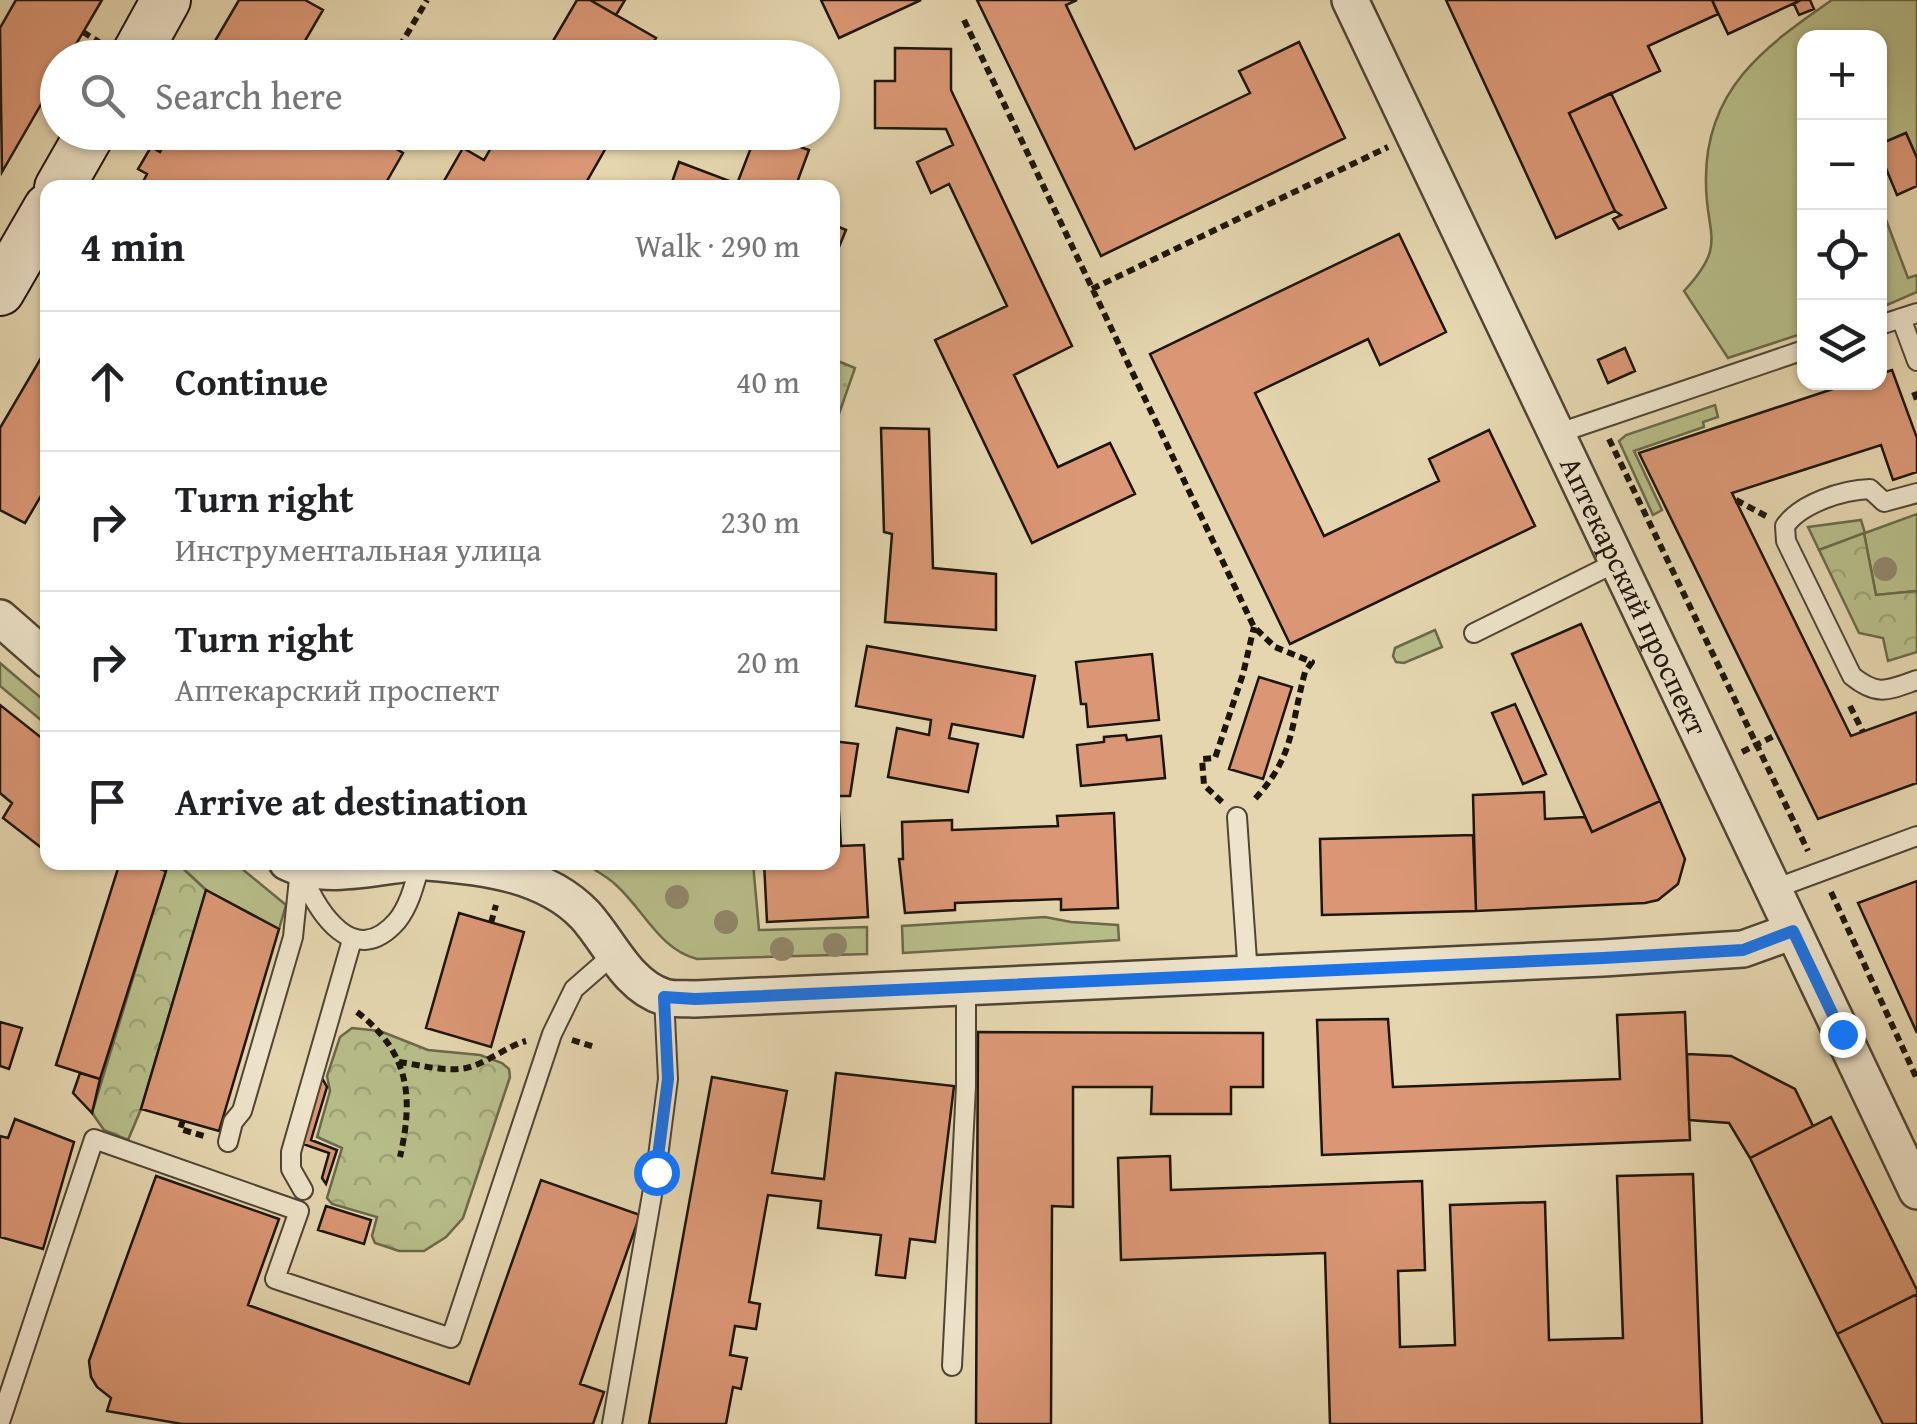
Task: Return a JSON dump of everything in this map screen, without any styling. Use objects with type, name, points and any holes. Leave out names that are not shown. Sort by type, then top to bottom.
[{"type":"street","points":[[131,40],[166,0]]},
{"type":"street","name":"Аптекарский проспект","points":[[1350,0],[1917,1190]]},
{"type":"street","points":[[63,180],[80,150]]},
{"type":"street","points":[[0,291],[40,222]]},
{"type":"street","points":[[0,618],[40,653]]},
{"type":"street","points":[[495,870],[547,887],[584,914],[635,978],[664,997],[695,999],[1743,950],[1793,931]]},
{"type":"lane","points":[[1909,316],[1917,361]]},
{"type":"lane","points":[[1556,434],[1797,352]]},
{"type":"lane","points":[[1917,493],[1884,502],[1870,489],[1859,490],[1807,506],[1793,514],[1785,526],[1786,540],[1852,676],[1869,690],[1888,690],[1917,680]]},
{"type":"lane","points":[[1474,632],[1617,562]]},
{"type":"lane","points":[[1237,818],[1248,974]]},
{"type":"lane","points":[[1774,889],[1917,836]]},
{"type":"lane","points":[[228,1142],[233,1122],[242,1111],[293,937],[294,870]]},
{"type":"lane","points":[[296,870],[313,902],[332,926],[352,940],[374,938],[396,922],[419,870]]},
{"type":"lane","points":[[303,1190],[291,1169],[291,1152],[352,940]]},
{"type":"lane","points":[[0,1422],[94,1139],[299,1211],[275,1279],[451,1338],[552,1034],[574,989],[614,954]]},
{"type":"lane","points":[[952,1366],[966,1086],[966,988]]},
{"type":"lane","points":[[612,1424],[628,1277],[668,1079],[664,997]]},
{"type":"path","points":[[404,40],[427,0]]},
{"type":"path","points":[[964,20],[1254,627],[1275,646],[1312,662],[1304,672],[1292,735],[1279,770],[1237,818],[1204,785],[1202,759],[1215,758],[1254,627]]},
{"type":"path","points":[[83,32],[98,40]]},
{"type":"path","points":[[1092,289],[1391,145]]},
{"type":"path","points":[[1606,434],[1751,747],[1832,892],[1917,1079]]},
{"type":"path","points":[[1848,700],[1863,732]]},
{"type":"path","points":[[1751,747],[1776,735]]},
{"type":"path","points":[[491,922],[499,894]]},
{"type":"path","points":[[335,998],[373,1024],[399,1062],[408,1111],[400,1158]]},
{"type":"path","points":[[399,1062],[466,1068],[508,1046],[552,1034]]},
{"type":"path","points":[[183,1120],[180,1129],[228,1142]]},
{"type":"green space","points":[[1832,0],[1917,0],[1917,158],[1906,133],[1887,141],[1887,30],[1797,30],[1797,335],[1728,358],[1684,291],[1698,275],[1710,250],[1708,150],[1727,97],[1743,74],[1783,35]]},
{"type":"green space","points":[[1887,222],[1908,278],[1917,275],[1917,292],[1887,305]]},
{"type":"green space","points":[[840,362],[855,368],[840,411]]},
{"type":"green space","points":[[1715,405],[1718,417],[1703,422],[1704,427],[1634,451],[1662,510],[1653,515],[1619,441],[1626,435]]},
{"type":"green space","points":[[1917,514],[1917,591],[1876,595],[1864,534],[1819,550],[1808,527],[1861,520],[1865,533]]},
{"type":"green space","points":[[1864,533],[1876,595],[1917,591],[1917,652],[1888,661],[1883,638],[1859,633],[1819,550]]},
{"type":"green space","points":[[1435,630],[1442,647],[1404,663],[1396,662],[1395,648]]},
{"type":"green space","points":[[0,663],[40,697],[40,719],[0,686]]},
{"type":"green space","points":[[166,870],[185,870],[206,890],[141,1109],[128,1140],[104,1130],[92,1113]]},
{"type":"green space","points":[[185,870],[244,870],[286,905],[279,929],[206,890]]},
{"type":"green space","points":[[595,870],[754,870],[759,930],[867,927],[867,954],[697,959],[672,947]]},
{"type":"green space","points":[[1045,917],[1118,925],[1119,940],[903,953],[902,926]]},
{"type":"green space","points":[[352,1028],[380,1031],[428,1050],[480,1055],[509,1069],[510,1077],[463,1218],[446,1237],[424,1251],[399,1251],[375,1243],[372,1236],[377,1217],[332,1204],[327,1198],[342,1148],[317,1137],[330,1091],[327,1076],[340,1037]]},
{"type":"building","points":[[16,0],[102,0],[79,40],[40,40],[40,106],[2,172],[0,28]]},
{"type":"building","points":[[239,0],[305,0],[323,10],[306,40],[216,40]]},
{"type":"building","points":[[577,0],[590,0],[656,38],[655,40],[554,40]]},
{"type":"building","points":[[590,0],[625,0],[616,15]]},
{"type":"building","points":[[821,0],[921,0],[839,38]]},
{"type":"building","points":[[977,0],[1077,0],[1066,5],[1135,149],[1250,93],[1239,71],[1299,42],[1345,138],[1101,256]]},
{"type":"building","points":[[1446,0],[1712,0],[1718,14],[1648,46],[1660,71],[1569,113],[1615,211],[1556,238]]},
{"type":"building","points":[[1712,0],[1801,0],[1728,34]]},
{"type":"building","points":[[1810,0],[1814,9],[1799,15],[1794,4]]},
{"type":"building","points":[[895,48],[951,49],[951,90],[1072,346],[1014,375],[1058,467],[1110,443],[1135,494],[1032,543],[935,340],[1007,306],[949,184],[931,193],[917,162],[953,145],[946,129],[875,128],[875,81],[895,81]]},
{"type":"building","points":[[1611,93],[1666,208],[1619,229],[1613,219],[1621,215],[1615,211],[1569,113]]},
{"type":"building","points":[[1906,133],[1917,158],[1917,186],[1897,195],[1887,171],[1887,141]]},
{"type":"building","points":[[149,150],[403,153],[388,180],[144,180],[147,174],[138,169]]},
{"type":"building","points":[[462,150],[484,160],[490,150],[605,150],[588,180],[445,180]]},
{"type":"building","points":[[750,150],[809,150],[798,180],[739,180]]},
{"type":"building","points":[[679,162],[726,180],[673,180]]},
{"type":"building","points":[[1399,234],[1446,332],[1380,365],[1368,339],[1255,393],[1324,536],[1439,481],[1429,459],[1489,430],[1535,526],[1290,644],[1150,354]]},
{"type":"building","points":[[1625,348],[1635,371],[1608,383],[1598,360]]},
{"type":"building","points":[[40,360],[40,498],[25,523],[0,510],[0,428]]},
{"type":"building","points":[[1892,370],[1917,438],[1917,472],[1893,480],[1881,445],[1732,493],[1851,736],[1917,712],[1917,783],[1818,819],[1639,453],[1830,390],[1887,390],[1887,372]]},
{"type":"building","points":[[881,428],[929,429],[933,568],[996,574],[996,630],[885,622],[892,534],[884,532]]},
{"type":"building","points":[[1581,624],[1660,801],[1592,832],[1512,654]]},
{"type":"building","points":[[867,646],[1035,676],[1023,737],[952,724],[949,738],[978,744],[968,792],[888,777],[897,728],[929,735],[931,720],[856,706]]},
{"type":"building","points":[[1152,654],[1159,720],[1088,727],[1076,662]]},
{"type":"building","points":[[1259,677],[1292,687],[1263,779],[1229,769]]},
{"type":"building","points":[[1515,704],[1546,774],[1523,784],[1492,713]]},
{"type":"building","points":[[0,705],[40,737],[40,847],[3,818],[12,803],[0,793]]},
{"type":"building","points":[[1126,735],[1127,740],[1161,736],[1165,778],[1081,786],[1077,745]]},
{"type":"building","points":[[840,742],[858,744],[850,796],[840,796]]},
{"type":"building","points":[[1544,792],[1545,819],[1585,817],[1592,832],[1660,801],[1685,859],[1678,884],[1658,900],[1645,903],[1476,911],[1473,795]]},
{"type":"building","points":[[1114,813],[1118,908],[1061,910],[1061,899],[955,903],[955,910],[905,913],[899,859],[903,859],[902,822],[952,820],[952,830],[1058,826],[1057,816]]},
{"type":"building","points":[[840,829],[841,846],[864,845],[868,917],[767,922],[764,870],[840,870]]},
{"type":"building","points":[[1473,835],[1476,911],[1322,915],[1320,839]]},
{"type":"building","points":[[117,870],[166,871],[100,1079],[56,1065]]},
{"type":"building","points":[[1917,881],[1917,1033],[1858,903]]},
{"type":"building","points":[[206,890],[279,929],[219,1131],[141,1109]]},
{"type":"building","points":[[459,913],[524,932],[491,1047],[426,1028]]},
{"type":"building","points":[[1685,1012],[1690,1140],[1322,1155],[1317,1020],[1388,1019],[1393,1087],[1620,1079],[1617,1015]]},
{"type":"building","points":[[0,1022],[22,1028],[9,1069],[0,1066]]},
{"type":"building","points":[[978,1032],[1263,1033],[1263,1087],[1231,1087],[1231,1114],[1151,1114],[1152,1087],[1073,1087],[1073,1207],[1052,1206],[1051,1424],[976,1424]]},
{"type":"building","points":[[1687,1054],[1731,1056],[1795,1089],[1813,1126],[1750,1158],[1729,1123],[1689,1120]]},
{"type":"building","points":[[80,1073],[100,1079],[92,1113],[73,1093]]},
{"type":"building","points":[[836,1073],[954,1086],[935,1242],[910,1239],[905,1278],[876,1275],[881,1235],[818,1228],[821,1201],[768,1195],[749,1302],[760,1304],[756,1329],[735,1326],[730,1355],[747,1358],[741,1389],[733,1387],[726,1424],[649,1424],[712,1077],[787,1091],[772,1173],[824,1179]]},
{"type":"building","points":[[322,1078],[327,1087],[311,1140],[337,1150],[326,1184],[322,1178],[329,1153],[303,1144]]},
{"type":"building","points":[[1831,1117],[1917,1290],[1917,1294],[1837,1334],[1750,1158]]},
{"type":"building","points":[[15,1119],[74,1142],[43,1249],[0,1237],[0,1136],[8,1138]]},
{"type":"building","points":[[1170,1156],[1171,1190],[1422,1181],[1425,1270],[1398,1271],[1400,1347],[1455,1345],[1450,1205],[1545,1202],[1549,1340],[1623,1338],[1617,1176],[1693,1174],[1702,1424],[1330,1424],[1325,1253],[1121,1260],[1118,1158]]},
{"type":"building","points":[[156,1176],[279,1219],[248,1305],[469,1384],[541,1180],[640,1215],[580,1384],[604,1392],[593,1424],[182,1424],[107,1411],[111,1398],[91,1377],[89,1361]]},
{"type":"building","points":[[326,1206],[371,1220],[364,1244],[318,1230]]},
{"type":"building","points":[[1917,1294],[1917,1424],[1883,1424],[1837,1334]]},
{"type":"route","points":[[656,1172],[668,1079],[664,997],[966,988],[1743,950],[1793,931],[1842,1034]]}]
